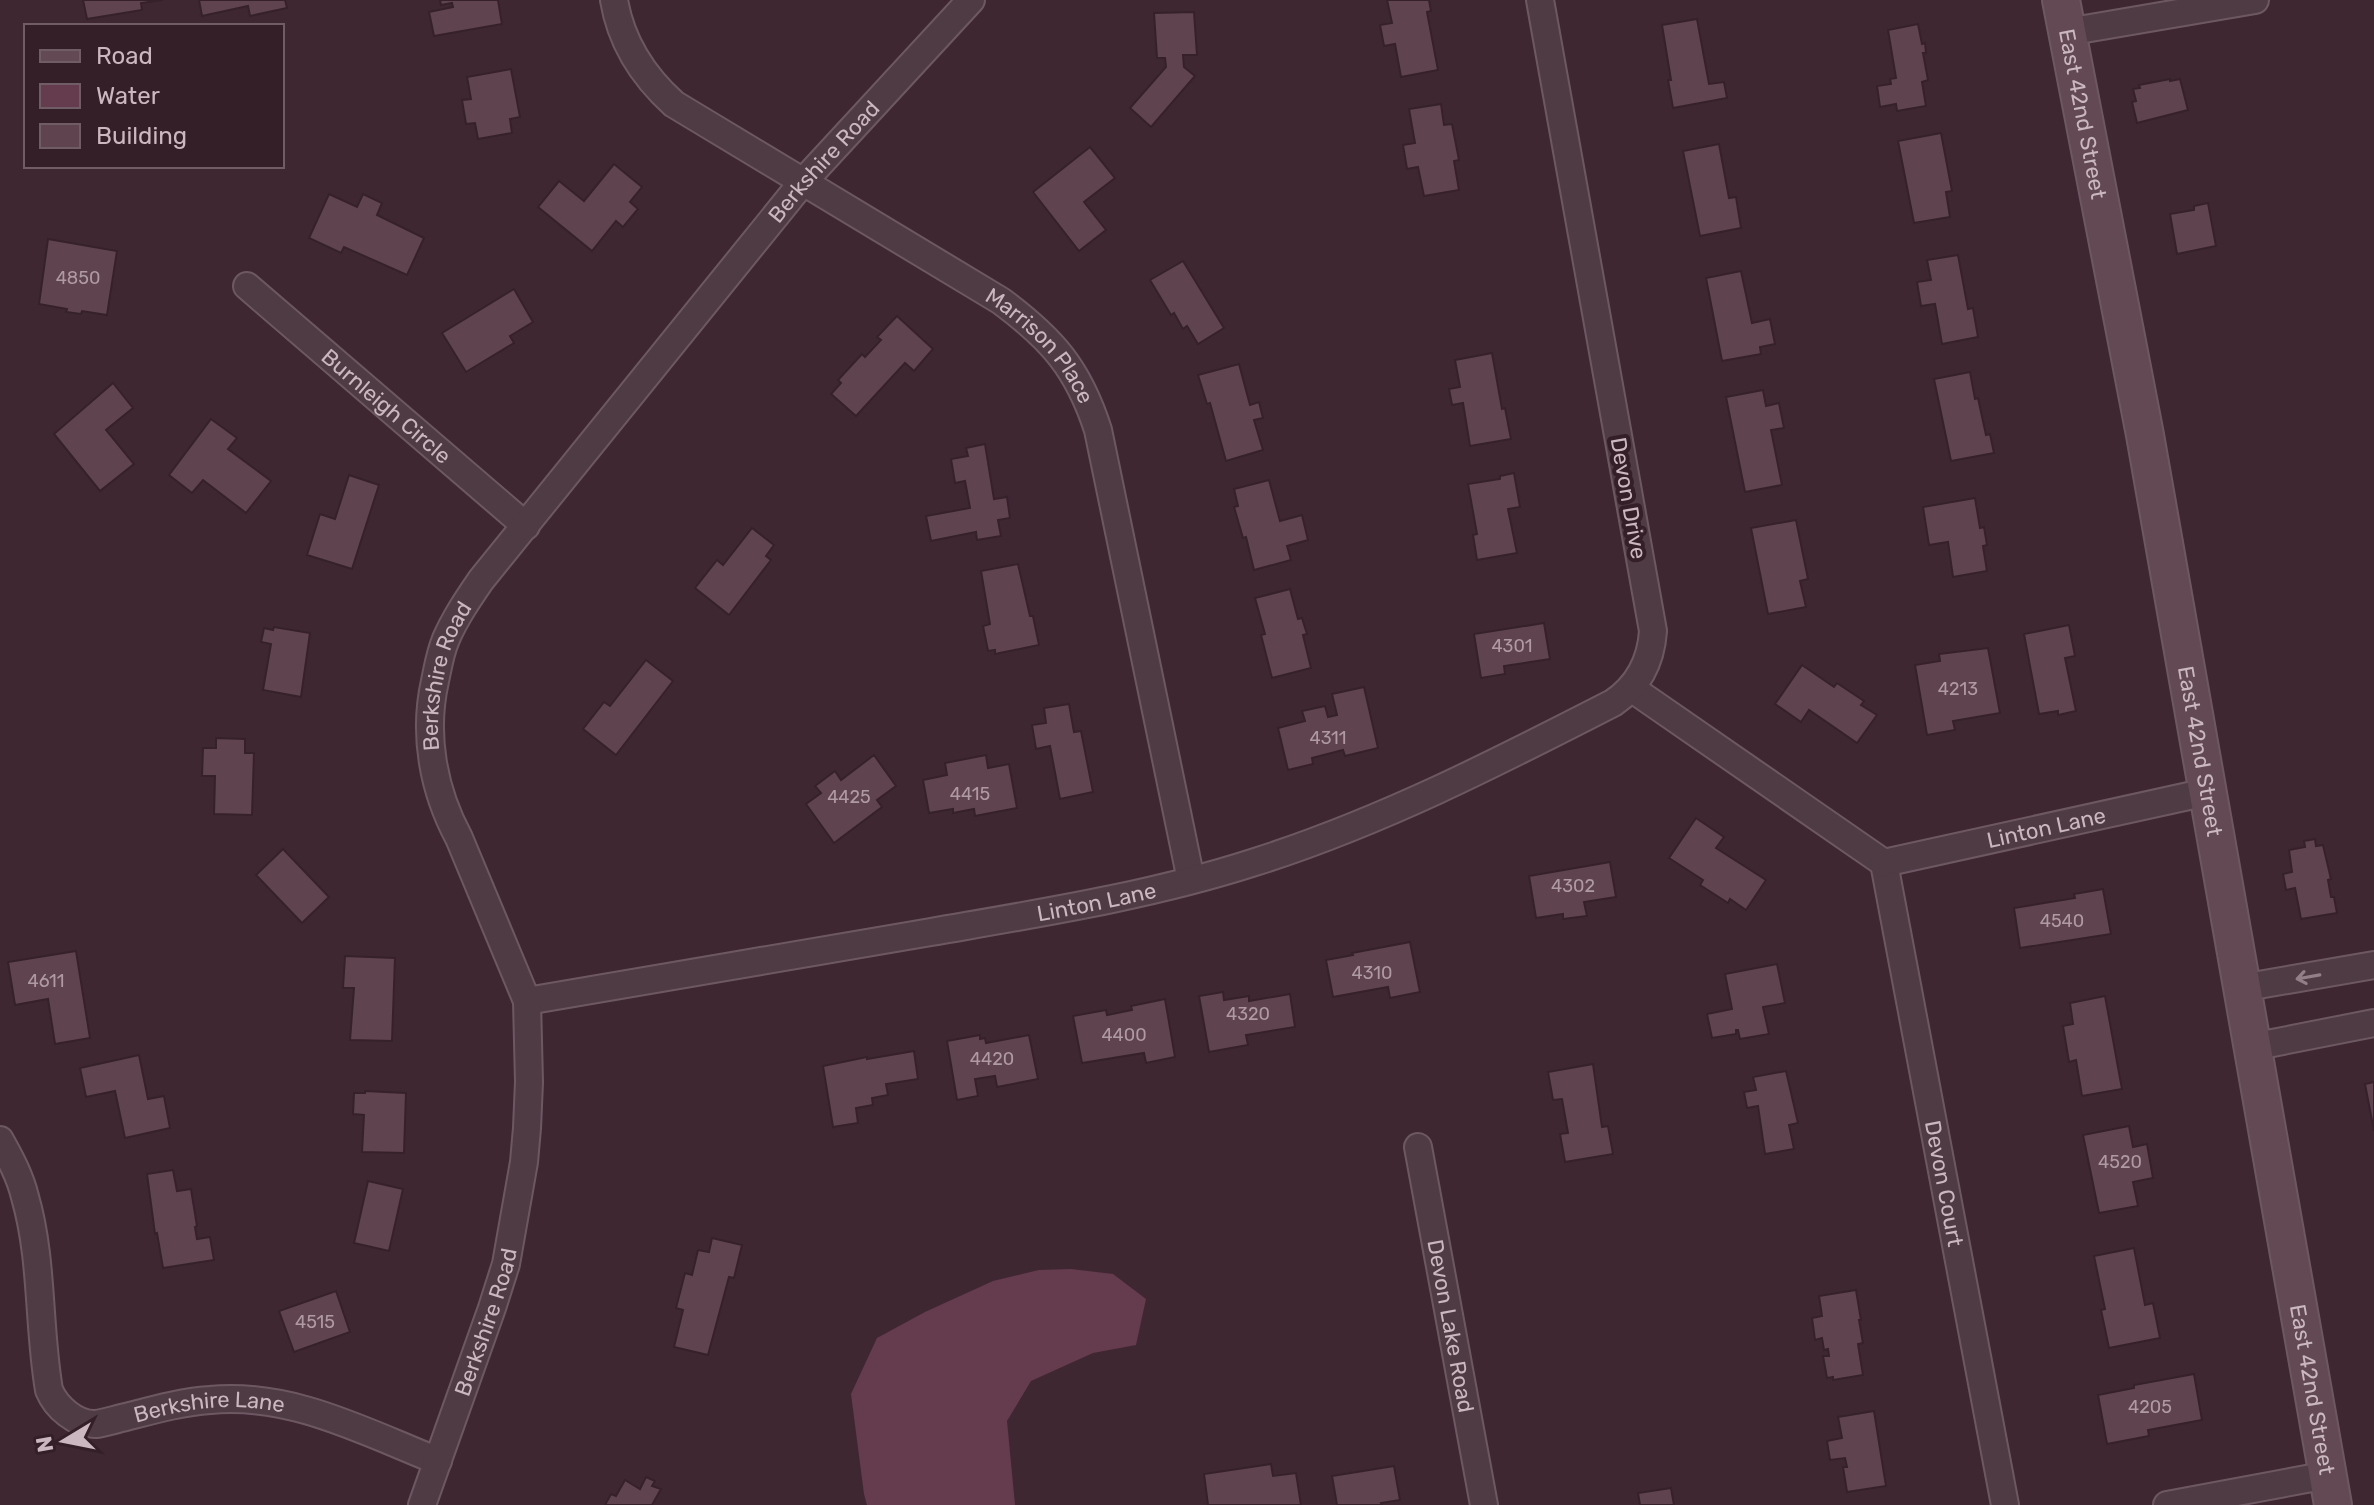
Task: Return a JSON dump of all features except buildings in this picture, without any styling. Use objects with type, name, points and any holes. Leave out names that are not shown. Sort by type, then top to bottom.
[{"type":"street","name":"Marrison Place","points":[[614,0],[632,53],[659,90],[674,104],[1020,314],[1055,346],[1082,385],[1098,430],[1191,880]]},
{"type":"street","name":"Berkshire Road","points":[[422,1505],[506,1264],[527,1128],[529,1082],[527,1001],[448,818],[437,785],[429,717],[431,694],[446,639],[481,580],[802,183],[971,0]]},
{"type":"street","name":"Devon Drive","points":[[1540,0],[1653,631],[1652,646],[1642,674],[1631,688]]},
{"type":"street","points":[[2064,16],[2255,0]]},
{"type":"street","name":"East 42nd Street","points":[[2064,16],[2145,435],[2331,1490]]},
{"type":"street","name":"Burnleigh Circle","points":[[247,286],[526,526]]},
{"type":"street","points":[[1631,688],[1884,863]]},
{"type":"street","name":"Linton Lane","points":[[527,1001],[1072,907],[1191,880],[1295,849],[1410,804],[1613,703],[1631,688]]},
{"type":"street","name":"Linton Lane","points":[[1884,863],[2207,792]]},
{"type":"street","name":"Devon Court","points":[[1884,863],[2005,1505]]},
{"type":"street","points":[[2241,988],[2374,965]]},
{"type":"street","points":[[2252,1047],[2374,1023]]},
{"type":"street","name":"Berkshire Lane","points":[[0,1140],[19,1177],[26,1199],[49,1390],[67,1413],[95,1424],[186,1403],[222,1399],[258,1400],[327,1416],[438,1461]]},
{"type":"street","name":"Devon Lake Road","points":[[1418,1147],[1484,1505]]},
{"type":"street","points":[[2167,1505],[2331,1490]]},
{"type":"water","points":[[1071,1269],[1113,1274],[1146,1299],[1136,1345],[1093,1353],[1031,1381],[1007,1421],[1015,1505],[867,1505],[851,1394],[877,1338],[993,1281],[1039,1270]]}]
